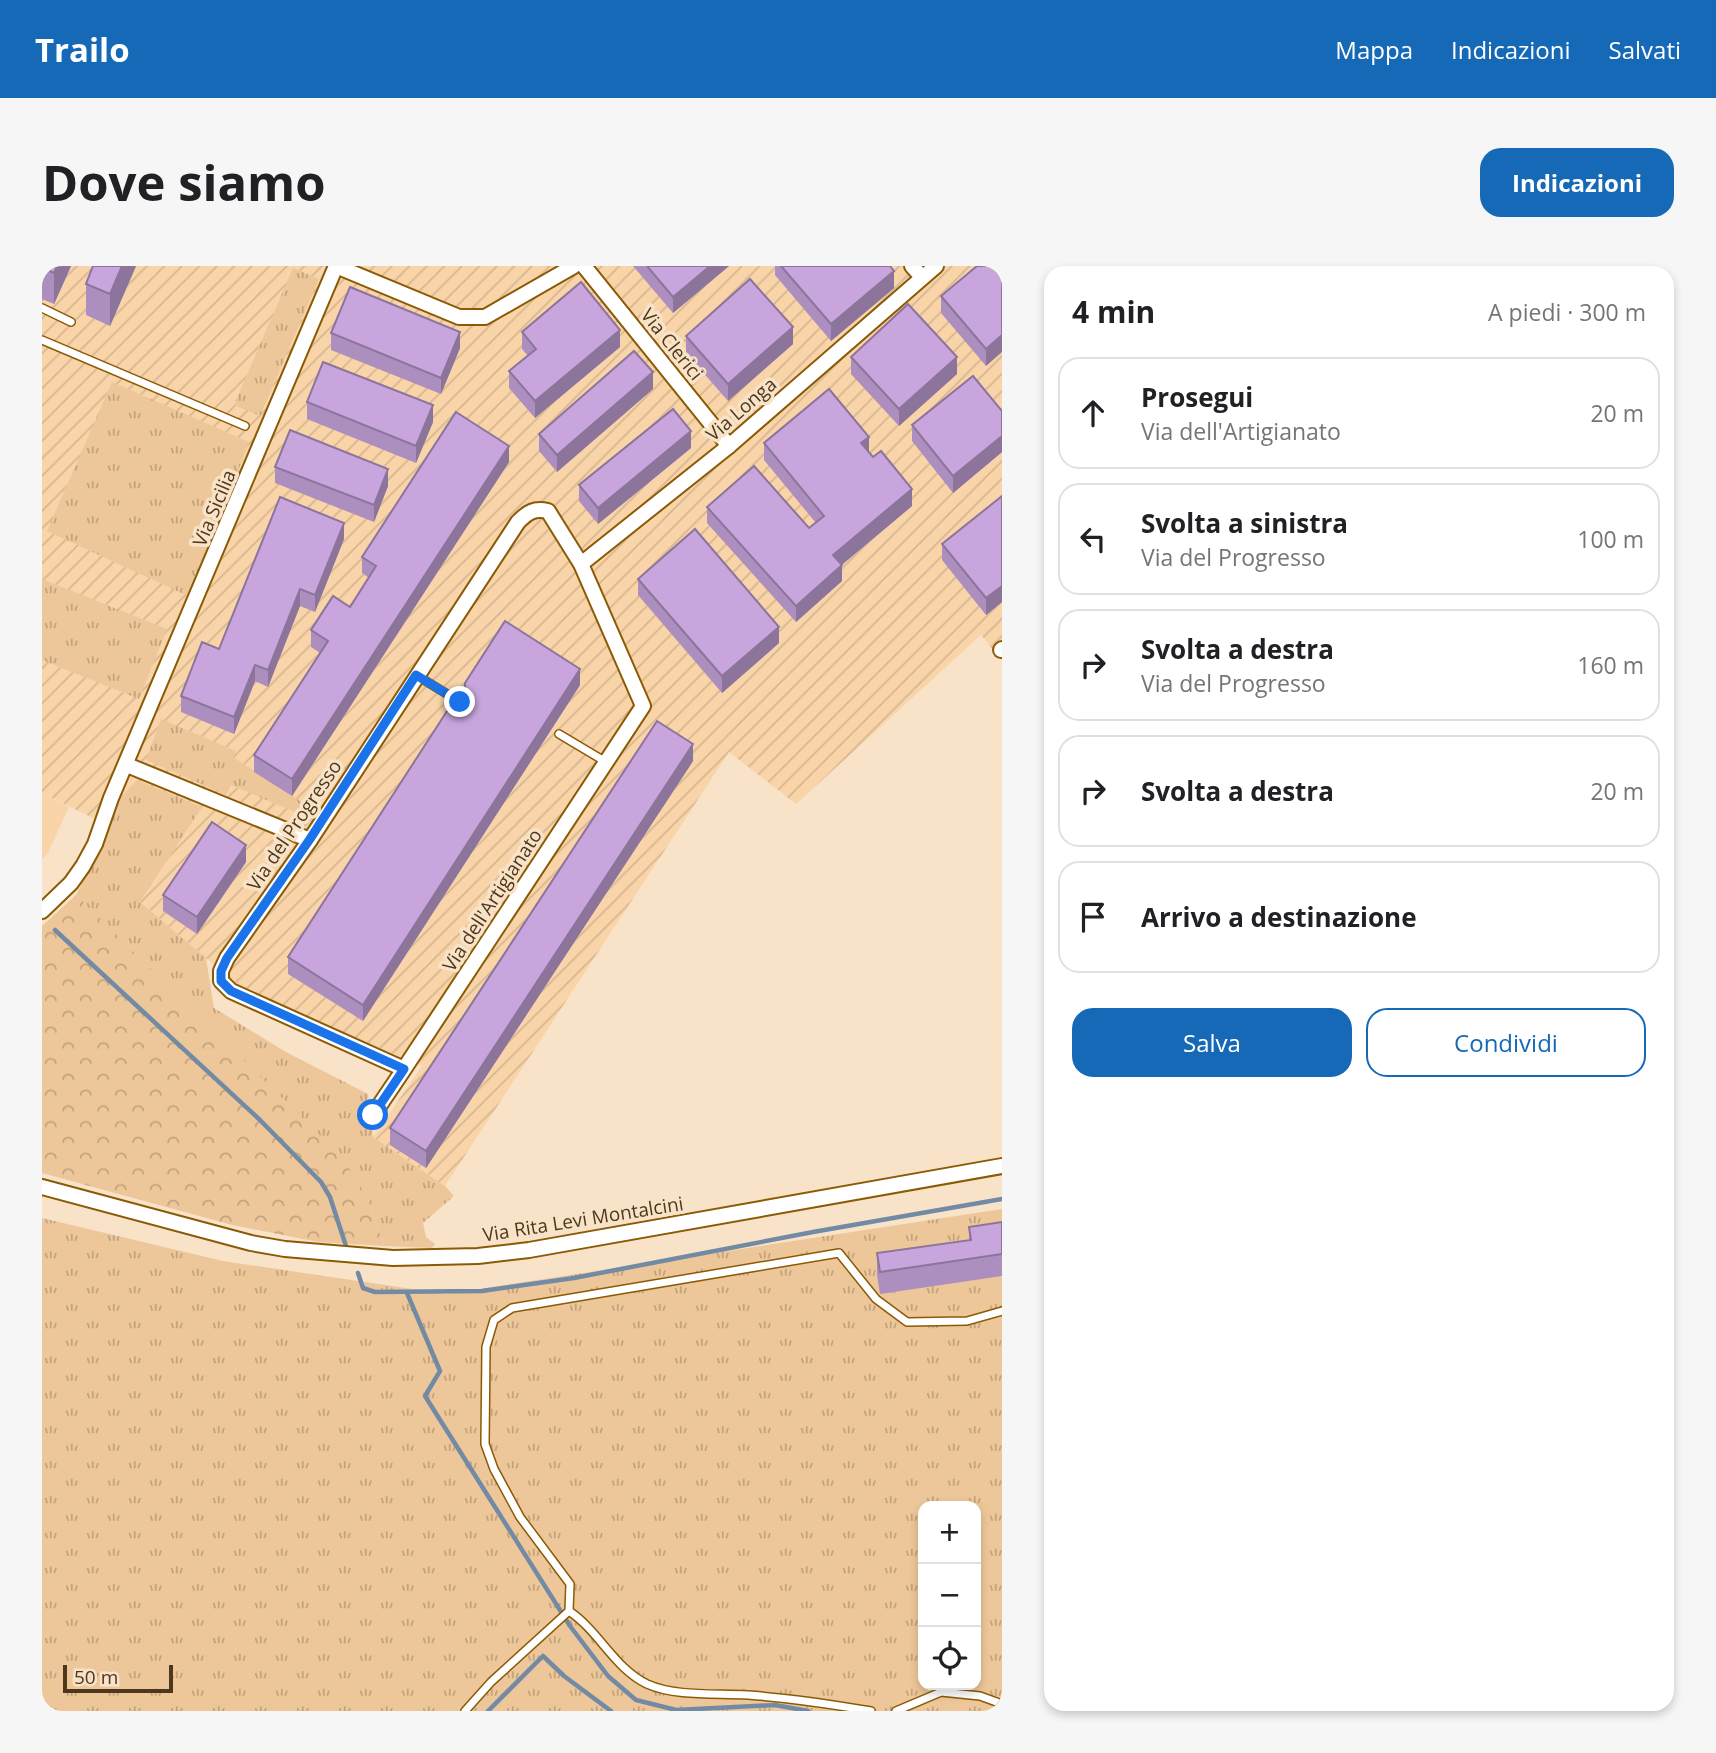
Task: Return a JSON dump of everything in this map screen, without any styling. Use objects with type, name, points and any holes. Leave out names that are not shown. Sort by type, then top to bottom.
[{"type":"street","points":[[336,266],[458,317],[485,317],[574,266]]},
{"type":"street","name":"Via Sicilia","points":[[42,911],[71,883],[95,844],[336,266]]},
{"type":"street","name":"Via Clerici","points":[[584,266],[729,446]]},
{"type":"street","name":"Via Longa","points":[[580,564],[729,446],[917,272],[936,266]]},
{"type":"street","name":"Via del Progresso","points":[[404,1069],[231,991],[221,981],[221,971],[227,958],[310,839],[517,522],[537,509],[548,511],[580,564]]},
{"type":"street","name":"Via dell'Artigianato","points":[[373,1115],[643,706],[580,564]]},
{"type":"street","points":[[127,765],[310,839]]},
{"type":"street","name":"Via Rita Levi Montalcini","points":[[44,1188],[251,1243],[332,1254],[406,1258],[478,1256],[541,1248],[1002,1166]]},
{"type":"lane","points":[[42,308],[71,322]]},
{"type":"lane","points":[[42,340],[246,426]]},
{"type":"lane","points":[[416,675],[460,702]]},
{"type":"lane","points":[[559,734],[606,762]]},
{"type":"lane","points":[[465,1711],[491,1682],[569,1611],[570,1584],[520,1517],[494,1469],[485,1444],[486,1347],[494,1320],[512,1308],[839,1253],[876,1299],[907,1322],[967,1321],[1002,1311]]},
{"type":"lane","points":[[569,1611],[580,1618],[625,1669],[648,1684],[690,1693],[797,1699],[871,1711]]},
{"type":"lane","points":[[896,1711],[942,1692],[980,1696],[1002,1704]]},
{"type":"shaded area","points":[[42,266],[1002,266],[1002,661],[981,635],[796,804],[729,752],[445,1186],[373,1137],[422,1066],[234,986],[221,971],[140,902],[201,807],[119,799],[109,826],[42,793]]},
{"type":"shaded area","points":[[42,793],[69,807],[47,855],[42,859]]},
{"type":"green space","points":[[293,268],[319,279],[260,416],[234,405]]},
{"type":"green space","points":[[112,382],[249,442],[190,597],[47,531]]},
{"type":"green space","points":[[42,579],[167,629],[139,699],[42,660]]},
{"type":"green space","points":[[161,719],[236,751],[233,757],[309,807],[302,815],[231,785],[226,795],[146,760]]},
{"type":"green space","points":[[137,780],[202,807],[140,902],[206,958],[214,1008],[286,1052],[368,1094],[373,1137],[445,1186],[454,1196],[423,1223],[426,1237],[435,1244],[432,1248],[384,1246],[367,1197],[76,895],[96,856],[119,799]]},
{"type":"green space","points":[[76,895],[342,1157],[367,1197],[384,1246],[318,1242],[232,1225],[42,1173],[42,926]]},
{"type":"green space","points":[[1002,1209],[1002,1711],[42,1711],[42,1218],[223,1261],[446,1294]]},
{"type":"building","points":[[42,266],[57,266],[54,273]]},
{"type":"building","points":[[93,266],[122,266],[110,294],[86,284]]},
{"type":"building","points":[[647,266],[710,266],[673,297]]},
{"type":"building","points":[[781,266],[890,266],[894,271],[831,324]]},
{"type":"building","points":[[977,266],[1002,266],[1002,335],[986,349],[941,296]]},
{"type":"building","points":[[750,279],[793,327],[728,384],[686,336]]},
{"type":"building","points":[[581,282],[620,330],[535,401],[509,371],[536,349],[522,332]]},
{"type":"building","points":[[350,287],[460,332],[441,378],[331,333]]},
{"type":"building","points":[[908,304],[957,357],[899,409],[851,357]]},
{"type":"building","points":[[634,351],[653,372],[557,455],[539,434]]},
{"type":"building","points":[[323,362],[433,405],[416,446],[307,402]]},
{"type":"building","points":[[973,376],[1002,411],[1002,436],[953,476],[912,425]]},
{"type":"building","points":[[829,389],[869,437],[861,443],[873,457],[881,451],[912,489],[833,555],[842,565],[796,606],[707,507],[754,466],[809,528],[824,516],[764,443]]},
{"type":"building","points":[[673,409],[691,431],[598,508],[579,485]]},
{"type":"building","points":[[456,412],[509,446],[292,779],[254,755],[328,641],[311,630],[333,596],[350,607],[376,566],[362,557]]},
{"type":"building","points":[[290,430],[388,469],[374,505],[275,467]]},
{"type":"building","points":[[1002,496],[1002,586],[986,598],[942,544]]},
{"type":"building","points":[[280,497],[344,523],[315,595],[300,589],[268,670],[255,665],[234,717],[181,696],[202,642],[219,649]]},
{"type":"building","points":[[695,529],[779,627],[722,676],[638,579]]},
{"type":"building","points":[[505,621],[580,669],[363,1005],[288,957],[460,691],[465,689],[465,683]]},
{"type":"building","points":[[657,721],[693,744],[426,1151],[390,1128]]},
{"type":"building","points":[[212,822],[246,845],[197,917],[163,895]]},
{"type":"building","points":[[1002,1222],[1002,1254],[880,1272],[877,1253],[971,1240],[969,1227]]},
{"type":"waterway","points":[[55,930],[260,1120],[321,1182],[330,1197],[346,1246]]},
{"type":"waterway","points":[[358,1273],[363,1288],[375,1292],[482,1291],[574,1278],[1002,1199]]},
{"type":"waterway","points":[[407,1293],[440,1371],[425,1396],[570,1626],[608,1676],[636,1700],[676,1710],[775,1705],[808,1711]]},
{"type":"waterway","points":[[488,1711],[543,1656],[564,1676],[611,1711]]},
{"type":"route","points":[[373,1115],[404,1069],[231,991],[221,981],[221,971],[227,958],[310,839],[416,675],[460,702]]}]
